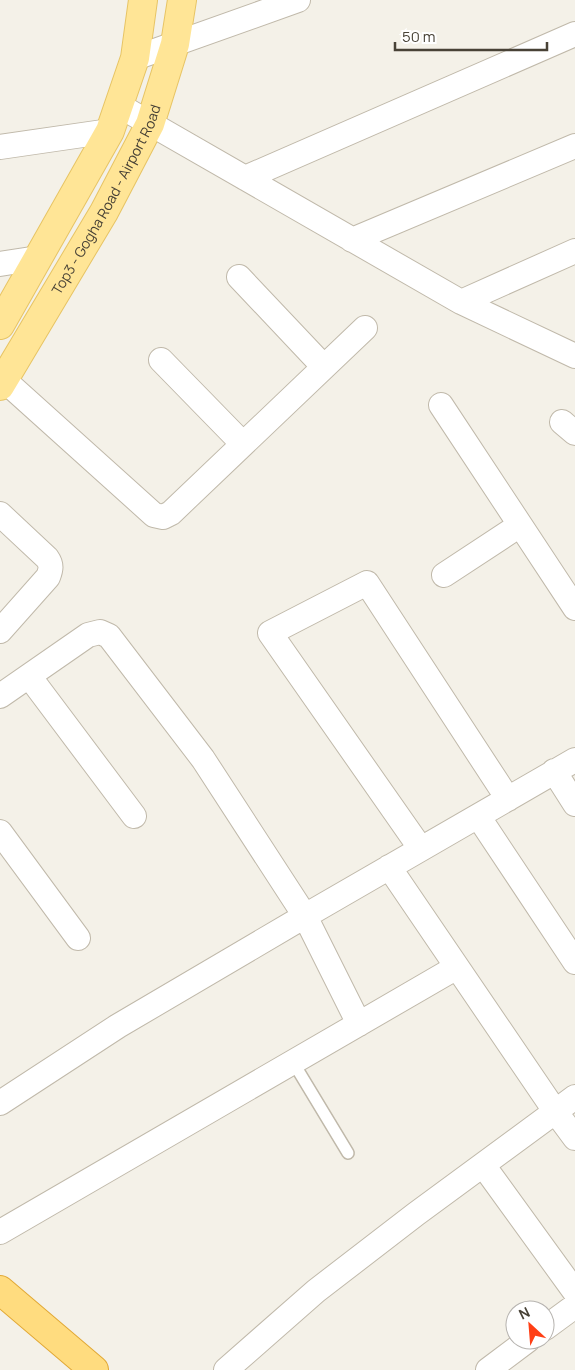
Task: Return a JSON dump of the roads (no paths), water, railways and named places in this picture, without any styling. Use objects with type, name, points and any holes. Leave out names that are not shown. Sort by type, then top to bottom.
[{"type":"highway","points":[[0,1290],[94,1370]]},
{"type":"main road","points":[[0,325],[110,131],[135,58],[143,0]]},
{"type":"main road","name":"Top3 - Gogha Road - Airport Road","points":[[2,383],[104,212],[150,124],[175,44],[182,0]]},
{"type":"street","points":[[135,58],[298,0]]},
{"type":"street","points":[[245,178],[575,34]]},
{"type":"street","points":[[118,105],[460,302],[575,356]]},
{"type":"street","points":[[0,147],[110,131]]},
{"type":"street","points":[[352,240],[575,146]]},
{"type":"street","points":[[460,302],[575,251]]},
{"type":"street","points":[[0,264],[38,258]]},
{"type":"street","points":[[239,277],[324,367]]},
{"type":"street","points":[[2,383],[154,515],[162,518],[171,513],[365,328]]},
{"type":"street","points":[[161,360],[243,444]]},
{"type":"street","points":[[441,405],[575,608]]},
{"type":"street","points":[[0,514],[47,558],[51,564],[51,570],[48,577],[0,631]]},
{"type":"street","points":[[444,575],[520,525]]},
{"type":"street","points":[[421,849],[270,633],[368,583],[508,799]]},
{"type":"street","points":[[0,696],[88,635],[100,632],[109,636],[203,759],[305,916],[359,1024]]},
{"type":"street","points":[[28,676],[134,816]]},
{"type":"street","points":[[0,1103],[118,1026],[575,760]]},
{"type":"street","points":[[554,771],[575,804]]},
{"type":"street","points":[[478,816],[575,962]]},
{"type":"street","points":[[0,832],[78,938]]},
{"type":"street","points":[[389,867],[575,1138]]},
{"type":"street","points":[[0,1232],[457,967]]},
{"type":"street","points":[[226,1370],[316,1291],[575,1097]]},
{"type":"street","points":[[483,1165],[575,1292]]},
{"type":"street","points":[[555,1321],[575,1306]]},
{"type":"street","points":[[488,1370],[515,1350]]},
{"type":"lane","points":[[293,1062],[348,1153]]}]
